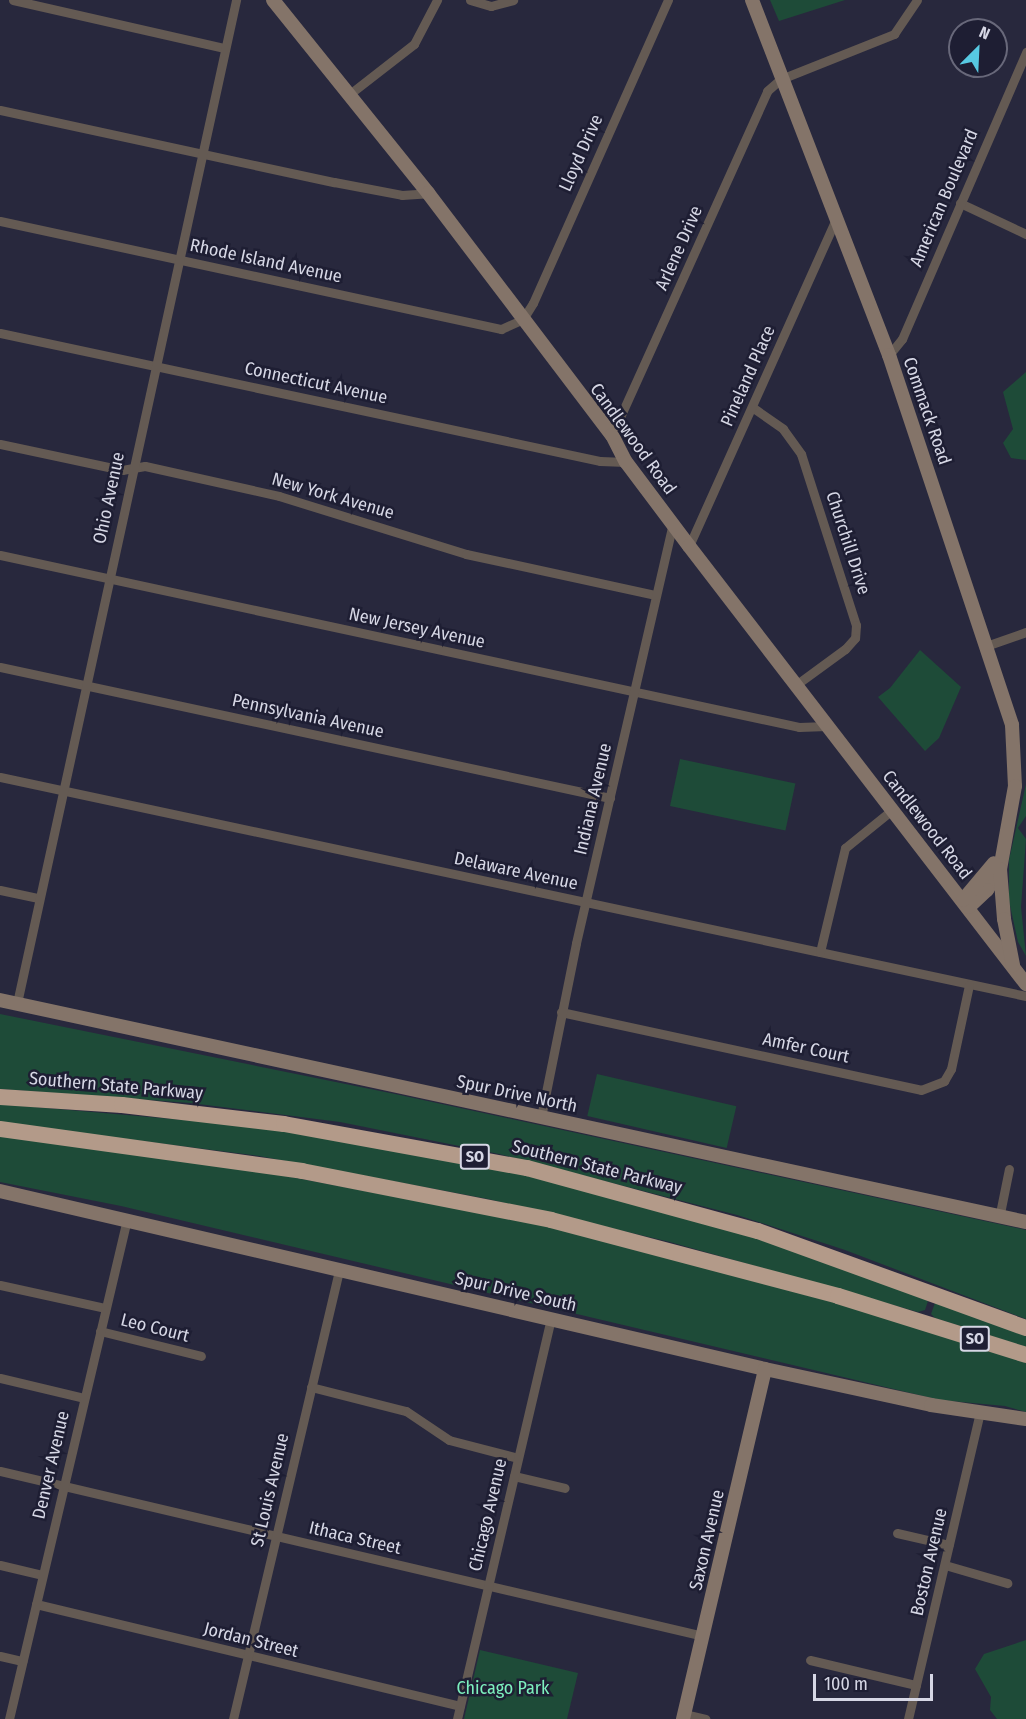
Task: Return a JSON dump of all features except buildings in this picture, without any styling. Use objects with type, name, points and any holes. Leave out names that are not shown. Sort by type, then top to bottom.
[{"type":"highway","name":"Southern State Parkway","points":[[0,1097],[122,1105],[261,1120],[360,1134],[527,1168],[685,1208],[770,1235],[1026,1328]]},
{"type":"highway","name":"SO","points":[[0,1129],[302,1171],[551,1220],[827,1293],[1026,1356]]},
{"type":"street","points":[[13,0],[225,48]]},
{"type":"street","name":"Ohio Avenue","points":[[17,1003],[37,898],[236,0]]},
{"type":"street","name":"Candlewood Road","points":[[273,0],[351,93],[428,193],[612,435],[626,462],[689,546],[966,904]]},
{"type":"street","points":[[351,93],[414,44],[437,0]]},
{"type":"street","points":[[470,0],[491,6],[513,0]]},
{"type":"street","name":"Lloyd Drive","points":[[523,319],[668,0]]},
{"type":"street","name":"Commack Road","points":[[752,0],[889,355],[1012,724],[1015,786],[1000,869],[987,890],[966,904]]},
{"type":"street","points":[[781,79],[894,34],[917,0]]},
{"type":"street","name":"American Boulevard","points":[[889,355],[902,339],[1026,52]]},
{"type":"street","name":"Arlene Drive","points":[[612,435],[767,91],[781,79]]},
{"type":"street","points":[[0,110],[402,195],[428,193]]},
{"type":"street","points":[[960,204],[1026,234]]},
{"type":"street","name":"Pineland Place","points":[[689,546],[836,219]]},
{"type":"street","name":"Rhode Island Avenue","points":[[0,221],[501,329],[523,319]]},
{"type":"street","name":"Connecticut Avenue","points":[[0,333],[600,461],[626,462]]},
{"type":"street","name":"Churchill Drive","points":[[752,407],[783,429],[801,454],[856,625],[855,638],[845,649],[797,684]]},
{"type":"street","name":"New York Avenue","points":[[0,444],[122,470],[145,466],[279,496],[466,554],[655,595]]},
{"type":"street","name":"Indiana Avenue","points":[[541,1118],[561,1012],[673,524]]},
{"type":"street","name":"New Jersey Avenue","points":[[0,555],[799,727],[827,726]]},
{"type":"street","points":[[986,646],[1026,632]]},
{"type":"street","name":"Pennsylvania Avenue","points":[[0,667],[610,798]]},
{"type":"street","name":"Delaware Avenue","points":[[0,777],[1026,996]]},
{"type":"street","points":[[820,952],[846,848],[892,810]]},
{"type":"street","name":"Commack Road","points":[[966,904],[1003,844]]},
{"type":"street","points":[[1000,869],[1004,920],[1013,967]]},
{"type":"street","points":[[0,890],[37,898]]},
{"type":"street","points":[[966,904],[1026,984]]},
{"type":"street","name":"Amfer Court","points":[[561,1012],[921,1090],[939,1084],[951,1069],[969,985]]},
{"type":"street","name":"Spur Drive North","points":[[0,1000],[999,1218],[1026,1222]]},
{"type":"street","points":[[999,1218],[1010,1169]]},
{"type":"street","name":"Spur Drive South","points":[[0,1191],[551,1318],[765,1370],[931,1405],[1026,1419]]},
{"type":"street","name":"Denver Avenue","points":[[9,1719],[127,1219]]},
{"type":"street","name":"St Louis Avenue","points":[[233,1719],[339,1269]]},
{"type":"street","points":[[0,1285],[105,1308]]},
{"type":"street","name":"Chicago Avenue","points":[[457,1719],[551,1318]]},
{"type":"street","name":"Leo Court","points":[[100,1331],[201,1356]]},
{"type":"street","name":"Saxon Avenue","points":[[684,1717],[765,1370]]},
{"type":"street","points":[[0,1378],[84,1398]]},
{"type":"street","points":[[311,1387],[406,1411],[449,1440],[518,1458]]},
{"type":"street","name":"Boston Avenue","points":[[908,1719],[981,1412]]},
{"type":"street","name":"Ithaca Street","points":[[0,1471],[703,1636]]},
{"type":"street","points":[[514,1476],[565,1488]]},
{"type":"street","points":[[897,1533],[949,1545]]},
{"type":"street","points":[[0,1565],[42,1575]]},
{"type":"street","points":[[945,1565],[1007,1582]]},
{"type":"street","name":"Jordan Street","points":[[36,1604],[460,1706]]},
{"type":"street","points":[[0,1656],[22,1661]]},
{"type":"street","points":[[810,1660],[916,1685]]},
{"type":"street","points":[[684,1717],[705,1719]]},
{"type":"green space","points":[[770,0],[845,0],[779,21]]},
{"type":"green space","points":[[1026,372],[1026,460],[1011,458],[1003,443],[1013,429],[1003,392]]},
{"type":"green space","points":[[920,650],[961,687],[939,738],[925,751],[878,697],[890,688]]},
{"type":"green space","points":[[680,759],[795,784],[785,830],[670,806]]},
{"type":"green space","points":[[1026,784],[1026,816],[1018,828],[1026,839],[1021,907],[1026,956],[1018,942],[1009,901],[1009,860]]},
{"type":"green space","points":[[0,1014],[395,1094],[1026,1230],[1026,1319],[845,1250],[737,1215],[499,1154],[340,1122],[190,1103],[0,1089]]},
{"type":"green space","points":[[597,1074],[736,1106],[727,1148],[587,1116]]},
{"type":"green space","points":[[0,1104],[266,1127],[497,1168],[732,1229],[927,1298],[928,1301],[925,1310],[918,1312],[670,1242],[488,1199],[259,1156],[0,1123]]},
{"type":"green space","points":[[0,1136],[254,1170],[529,1222],[797,1290],[1026,1362],[1026,1412],[1005,1406],[940,1400],[121,1206],[0,1182]]},
{"type":"green space","points":[[935,1303],[1026,1335],[1026,1347],[935,1318],[931,1314]]},
{"type":"green space","points":[[1026,1640],[1026,1719],[997,1719],[990,1710],[991,1697],[975,1669],[984,1654]]},
{"type":"green space","name":"Chicago Park","points":[[480,1650],[578,1673],[567,1719],[464,1719]]}]
